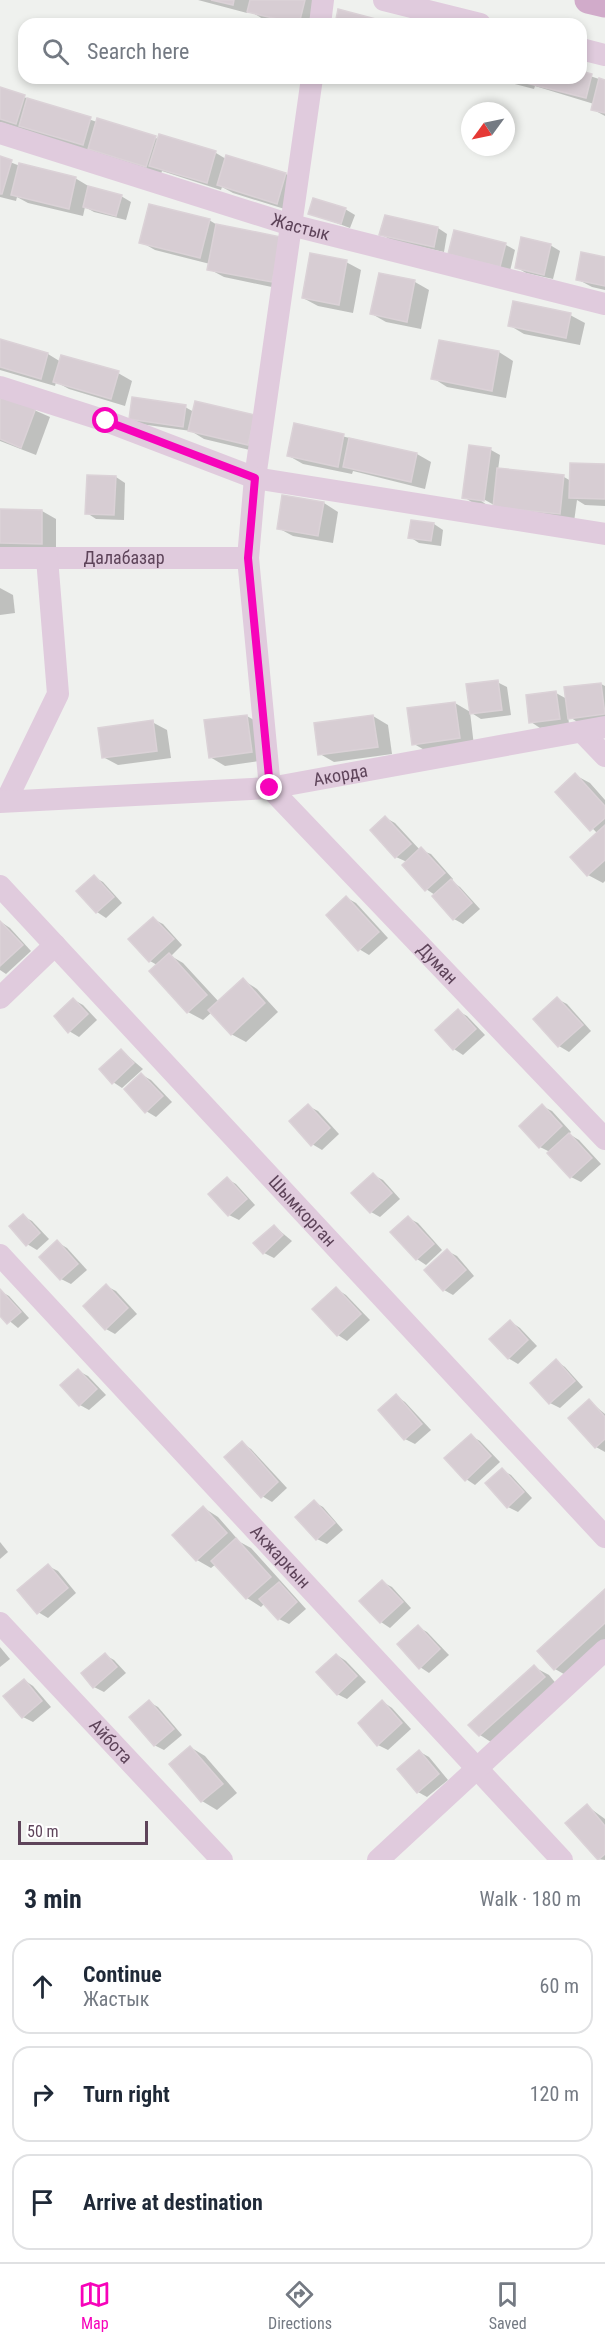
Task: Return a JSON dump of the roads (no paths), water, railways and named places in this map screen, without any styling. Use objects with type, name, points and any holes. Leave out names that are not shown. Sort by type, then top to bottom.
[{"type":"main road","points":[[588,0],[605,4]]},
{"type":"street","points":[[321,18],[323,0]]},
{"type":"street","points":[[384,0],[456,18]]},
{"type":"street","points":[[587,50],[605,55]]},
{"type":"street","points":[[270,788],[248,558],[255,478],[311,84]]},
{"type":"street","name":"Жастык","points":[[0,133],[291,225],[605,304]]},
{"type":"street","points":[[0,387],[106,421],[255,478],[605,534]]},
{"type":"street","name":"Далабазар","points":[[0,558],[248,558]]},
{"type":"street","points":[[3,802],[58,694],[47,558]]},
{"type":"street","name":"Акорда","points":[[3,802],[270,788],[605,727]]},
{"type":"street","points":[[582,732],[605,756]]},
{"type":"street","name":"Думан","points":[[270,788],[605,1139]]},
{"type":"street","name":"Шымкорган","points":[[0,886],[605,1537]]},
{"type":"street","points":[[0,998],[55,945]]},
{"type":"street","name":"Акжаркын","points":[[0,1255],[562,1860]]},
{"type":"street","name":"Айбота","points":[[0,1623],[222,1860]]},
{"type":"street","points":[[378,1860],[605,1650]]}]
